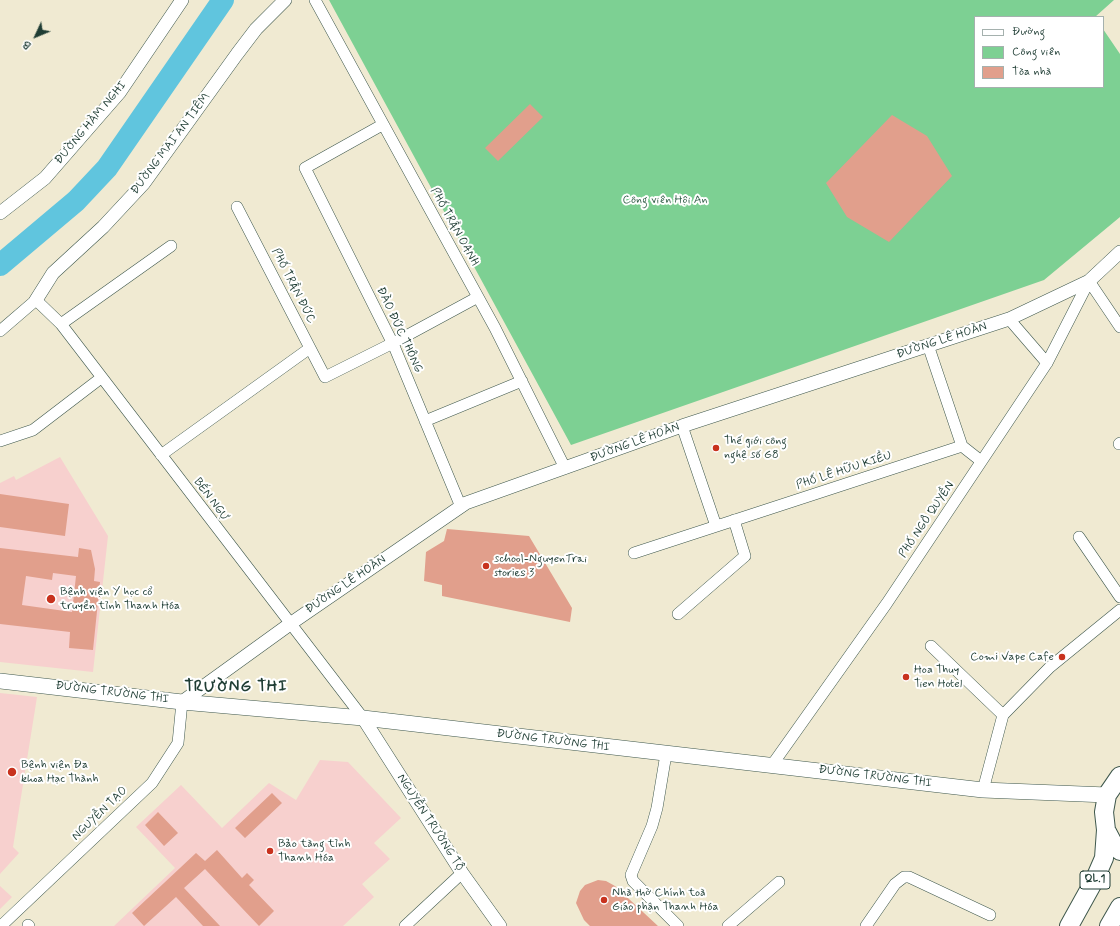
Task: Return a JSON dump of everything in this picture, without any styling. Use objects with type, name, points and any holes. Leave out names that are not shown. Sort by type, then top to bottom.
[{"type":"highway","points":[[1120,776],[1107,795],[1104,812],[1106,830],[1114,845],[1120,851]]},
{"type":"highway","name":"QL.1","points":[[1069,926],[1094,881],[1104,858],[1106,830]]},
{"type":"highway","points":[[1109,926],[1120,907]]},
{"type":"main road","name":"ĐƯỜNG TRƯỜNG THI","points":[[0,681],[182,702],[363,718],[983,790],[1107,795]]},
{"type":"street","name":"ĐƯỜNG HÀM NGHI","points":[[0,213],[45,178],[119,93],[182,0]]},
{"type":"street","name":"ĐƯỜNG MAI AN TIÊM","points":[[36,300],[53,273],[103,227],[144,183],[256,29],[285,0]]},
{"type":"street","name":"PHỐ TRẦN OANH","points":[[315,0],[382,125],[478,297],[565,468]]},
{"type":"street","name":"ĐÀO ĐỨC THÔNG","points":[[382,125],[305,168],[393,343],[461,507]]},
{"type":"street","name":"PHỐ TRẦN ĐỨC","points":[[237,207],[325,377],[393,343]]},
{"type":"street","points":[[61,324],[171,246]]},
{"type":"street","name":"ĐƯỜNG LÊ HOÀN","points":[[182,702],[290,624],[466,504],[682,426],[1009,319],[1089,281],[1120,252]]},
{"type":"street","points":[[1089,281],[1120,327]]},
{"type":"street","name":"PHỐ NGÔ QUYỀN","points":[[772,765],[887,603],[1047,363],[1089,281]]},
{"type":"street","points":[[393,343],[478,297]]},
{"type":"street","name":"BẾN NGỰ","points":[[36,300],[61,324],[363,718]]},
{"type":"street","points":[[0,331],[36,300]]},
{"type":"street","points":[[1009,319],[1047,363]]},
{"type":"street","points":[[928,346],[962,446],[981,461]]},
{"type":"street","points":[[160,455],[310,348]]},
{"type":"street","points":[[0,441],[34,430],[101,378]]},
{"type":"street","points":[[425,421],[522,381]]},
{"type":"street","points":[[682,426],[716,526]]},
{"type":"street","name":"PHỐ LÊ HỮU KIỀU","points":[[634,553],[962,446]]},
{"type":"street","points":[[678,614],[745,556],[734,520]]},
{"type":"street","points":[[1079,537],[1120,597]]},
{"type":"street","points":[[983,790],[1003,715],[1050,667],[1120,610]]},
{"type":"street","points":[[931,646],[1003,715]]},
{"type":"street","name":"NGUYỄN TẠO","points":[[1,926],[152,783],[178,743],[182,702]]},
{"type":"street","name":"NGUYỄN TRƯỜNG TỘ","points":[[363,718],[462,873],[500,926]]},
{"type":"street","points":[[666,754],[657,808],[652,826],[631,875],[633,881],[678,926]]},
{"type":"street","points":[[405,926],[462,873]]},
{"type":"street","points":[[866,926],[896,884],[904,877],[909,877],[990,915]]},
{"type":"street","points":[[728,926],[779,882]]},
{"type":"shaded area","name":"Bệnh viện Y học cổ truyền tỉnh Thanh Hóa","points":[[60,457],[108,536],[93,672],[0,662],[0,483],[14,476],[16,480]]},
{"type":"shaded area","name":"Bệnh viện Đa khoa Hạc Thành","points":[[0,693],[37,697],[13,847],[19,853],[0,874]]},
{"type":"shaded area","name":"Bảo tàng tỉnh Thanh Hóa","points":[[320,760],[348,762],[401,818],[374,843],[390,859],[362,884],[374,897],[343,926],[114,926],[175,868],[136,827],[181,785],[222,828],[269,783],[296,800]]},
{"type":"shaded area","points":[[0,886],[12,897],[0,909]]},
{"type":"green space","name":"Công viên Hội An","points":[[329,0],[1114,0],[1096,16],[974,16],[974,88],[1104,88],[1104,30],[1120,54],[1120,217],[1044,280],[571,445]]},
{"type":"building","points":[[530,104],[543,117],[498,161],[485,148]]},
{"type":"building","points":[[892,115],[927,136],[952,176],[889,242],[847,217],[826,183]]},
{"type":"building","points":[[0,494],[69,504],[65,536],[0,527]]},
{"type":"building","name":"school-NguyenTrai stories 3","points":[[447,529],[529,536],[572,608],[570,622],[442,596],[442,585],[424,581],[426,552],[444,541]]},
{"type":"building","points":[[0,548],[78,557],[79,548],[91,550],[95,569],[94,581],[100,582],[93,650],[69,648],[70,632],[0,624]],"holes":[[[53,573],[76,576],[72,612],[22,605],[26,576],[52,580]]]},
{"type":"building","points":[[272,793],[282,803],[245,838],[235,828]]},
{"type":"building","points":[[158,812],[178,833],[164,846],[145,825]]},
{"type":"building","points":[[217,850],[242,878],[247,873],[254,880],[249,885],[274,911],[259,926],[205,869],[184,888],[220,926],[203,926],[176,897],[144,926],[132,913],[196,853],[205,861]]},
{"type":"building","name":"Nhà thờ Chính toà Giáo phận Thanh Hóa","points":[[598,880],[606,881],[615,886],[658,926],[590,926],[584,920],[576,903],[580,891],[585,885]]},
{"type":"waterway","points":[[0,265],[76,201],[107,168],[223,0]]},
{"type":"place","name":"Thế giới công nghệ số G8","points":[[716,448]]},
{"type":"place","name":"school-NguyenTrai stories 3","points":[[486,566]]},
{"type":"place","name":"Bệnh viện Y học cổ truyền tỉnh Thanh Hóa","points":[[51,599]]},
{"type":"place","name":"Comi Vape Cafe","points":[[1062,657]]},
{"type":"place","name":"Hoa Thuy Tien Hotel","points":[[906,677]]},
{"type":"place","name":"Bệnh viện Đa khoa Hạc Thành","points":[[12,772]]},
{"type":"place","name":"Bảo tàng tỉnh Thanh Hóa","points":[[270,851]]},
{"type":"place","name":"Nhà thờ Chính toà Giáo phận Thanh Hóa","points":[[604,900]]},
{"type":"district","name":"TRƯỜNG THI","points":[[236,688]]}]
